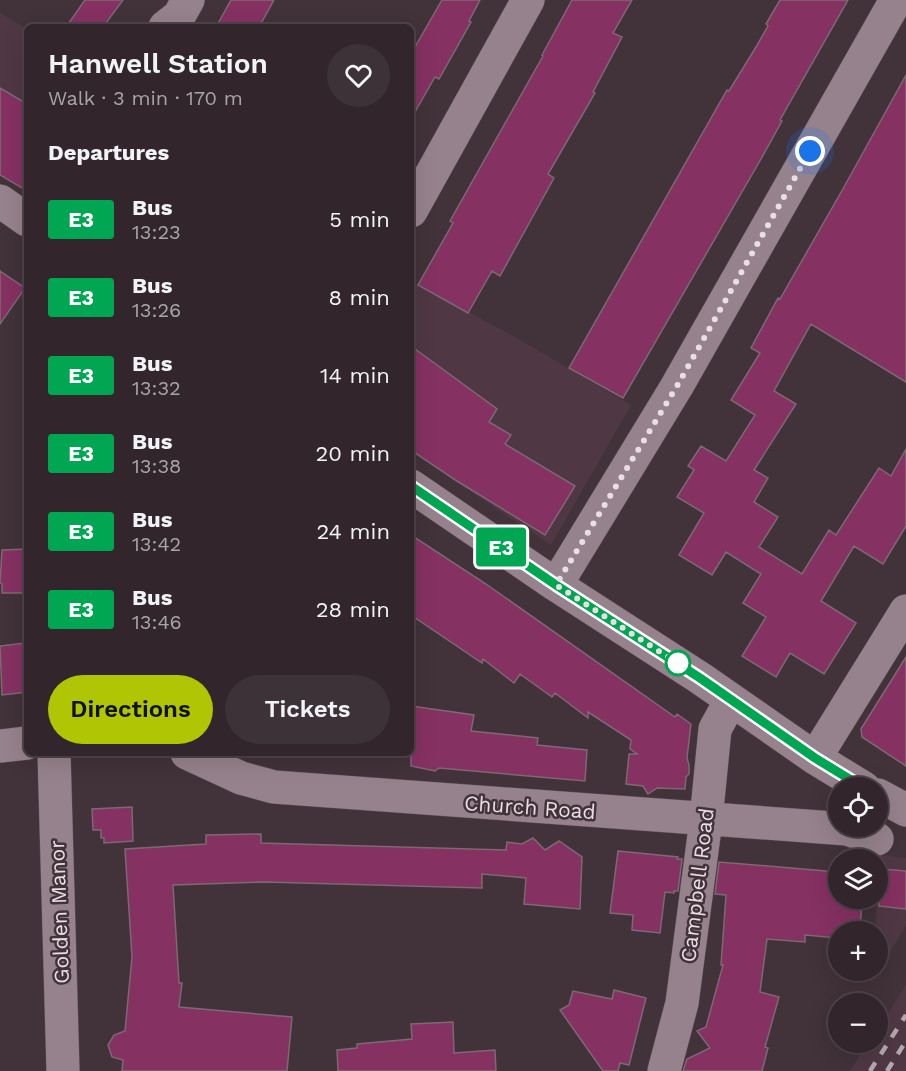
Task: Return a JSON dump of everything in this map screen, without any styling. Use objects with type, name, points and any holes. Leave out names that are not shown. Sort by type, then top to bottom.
[{"type":"street","points":[[169,24],[179,16],[188,0]]},
{"type":"street","points":[[414,206],[528,0]]},
{"type":"street","points":[[556,585],[677,386],[896,0]]},
{"type":"street","points":[[0,201],[24,218]]},
{"type":"street","points":[[414,488],[846,777]]},
{"type":"street","points":[[815,758],[906,611]]},
{"type":"street","name":"Campbell Road","points":[[664,1071],[682,1003],[706,820],[715,729],[730,700]]},
{"type":"street","points":[[0,746],[24,743]]},
{"type":"street","name":"Golden Manor","points":[[54,756],[63,1071]]},
{"type":"street","name":"Church Road","points":[[193,756],[241,778],[274,787],[847,829],[877,839]]},
{"type":"street","points":[[888,800],[906,810]]},
{"type":"shaded area","points":[[0,13],[24,27],[24,182],[0,170]]},
{"type":"shaded area","points":[[414,283],[515,337],[631,405],[551,545],[414,454]]},
{"type":"shaded area","points":[[888,856],[906,858],[906,926],[888,955],[888,921],[876,921],[877,909],[888,909]]},
{"type":"shaded area","points":[[906,985],[906,1071],[850,1071],[862,1053],[888,1053],[888,1013]]},
{"type":"building","points":[[85,0],[123,0],[105,24],[68,24]]},
{"type":"building","points":[[231,0],[274,0],[261,24],[218,24]]},
{"type":"building","points":[[442,0],[480,0],[469,21],[471,22],[439,79],[435,77],[414,114],[414,49]]},
{"type":"building","points":[[572,0],[632,0],[613,33],[622,37],[593,92],[595,93],[548,174],[554,178],[500,276],[492,271],[468,313],[418,285],[453,223],[450,221]]},
{"type":"building","points":[[780,0],[848,0],[780,120],[782,121],[761,159],[623,398],[569,368],[727,90],[729,91],[756,47]]},
{"type":"building","points":[[906,75],[906,382],[811,324],[774,391],[796,404],[754,470],[768,478],[754,502],[778,517],[759,547],[802,574],[829,530],[836,535],[879,468],[891,476],[906,449],[906,526],[883,564],[854,546],[821,601],[856,623],[824,674],[790,653],[776,677],[742,656],[766,617],[743,603],[761,574],[726,552],[712,575],[679,555],[704,513],[677,497],[694,470],[688,466],[701,446],[726,461],[755,415],[731,400],[760,353],[751,348]]},
{"type":"building","points":[[0,88],[24,102],[24,189],[0,175]]},
{"type":"building","points":[[0,271],[24,289],[0,324]]},
{"type":"building","points":[[414,348],[497,409],[489,422],[511,435],[505,444],[575,486],[545,535],[414,452]]},
{"type":"building","points":[[414,537],[486,584],[675,717],[677,714],[691,724],[687,758],[689,774],[686,777],[685,789],[657,788],[648,794],[643,786],[626,784],[629,754],[637,754],[630,749],[631,740],[588,712],[588,718],[555,693],[552,697],[520,674],[514,683],[483,659],[482,663],[414,617]]},
{"type":"building","points":[[24,549],[24,593],[2,593],[0,583],[2,550]]},
{"type":"building","points":[[24,643],[24,692],[2,695],[0,646]]},
{"type":"building","points":[[906,657],[906,766],[862,737],[861,729]]},
{"type":"building","points":[[414,706],[474,715],[471,731],[538,738],[537,745],[587,750],[585,781],[439,768],[435,771],[411,766],[411,756],[414,756]]},
{"type":"building","points":[[132,807],[133,841],[104,843],[101,830],[93,830],[92,809]]},
{"type":"building","points":[[261,834],[261,843],[506,850],[507,842],[522,844],[533,838],[545,850],[559,841],[582,857],[580,909],[524,904],[526,878],[482,874],[482,888],[265,882],[173,885],[179,983],[182,983],[179,1007],[292,1017],[287,1071],[122,1071],[123,1060],[112,1057],[108,1045],[114,1035],[125,1031],[132,957],[125,849],[206,844],[206,835]]},
{"type":"building","points":[[618,851],[682,859],[678,891],[665,892],[660,933],[632,930],[633,915],[610,913]]},
{"type":"building","points":[[719,862],[828,871],[828,909],[861,909],[861,921],[828,921],[828,937],[805,935],[805,942],[767,939],[760,992],[779,997],[765,1047],[768,1048],[762,1071],[683,1071],[687,1059],[710,1048],[697,1031],[706,1027],[723,965],[721,965],[726,895],[715,894]]},
{"type":"building","points":[[888,870],[906,871],[906,909],[888,907]]},
{"type":"building","points":[[614,990],[646,998],[629,1065],[620,1063],[618,1071],[603,1071],[560,1010],[569,1005],[573,991],[612,999]]},
{"type":"building","points":[[453,1022],[454,1053],[495,1050],[496,1071],[338,1071],[337,1050],[357,1048],[357,1044],[412,1039],[411,1024]]},
{"type":"railway","points":[[870,1071],[906,1015]]},
{"type":"railway","points":[[887,1071],[906,1041]]},
{"type":"bus line","name":"E3","points":[[414,488],[846,777]]},
{"type":"route","points":[[678,663],[682,666],[556,585],[677,386],[810,151]]}]
